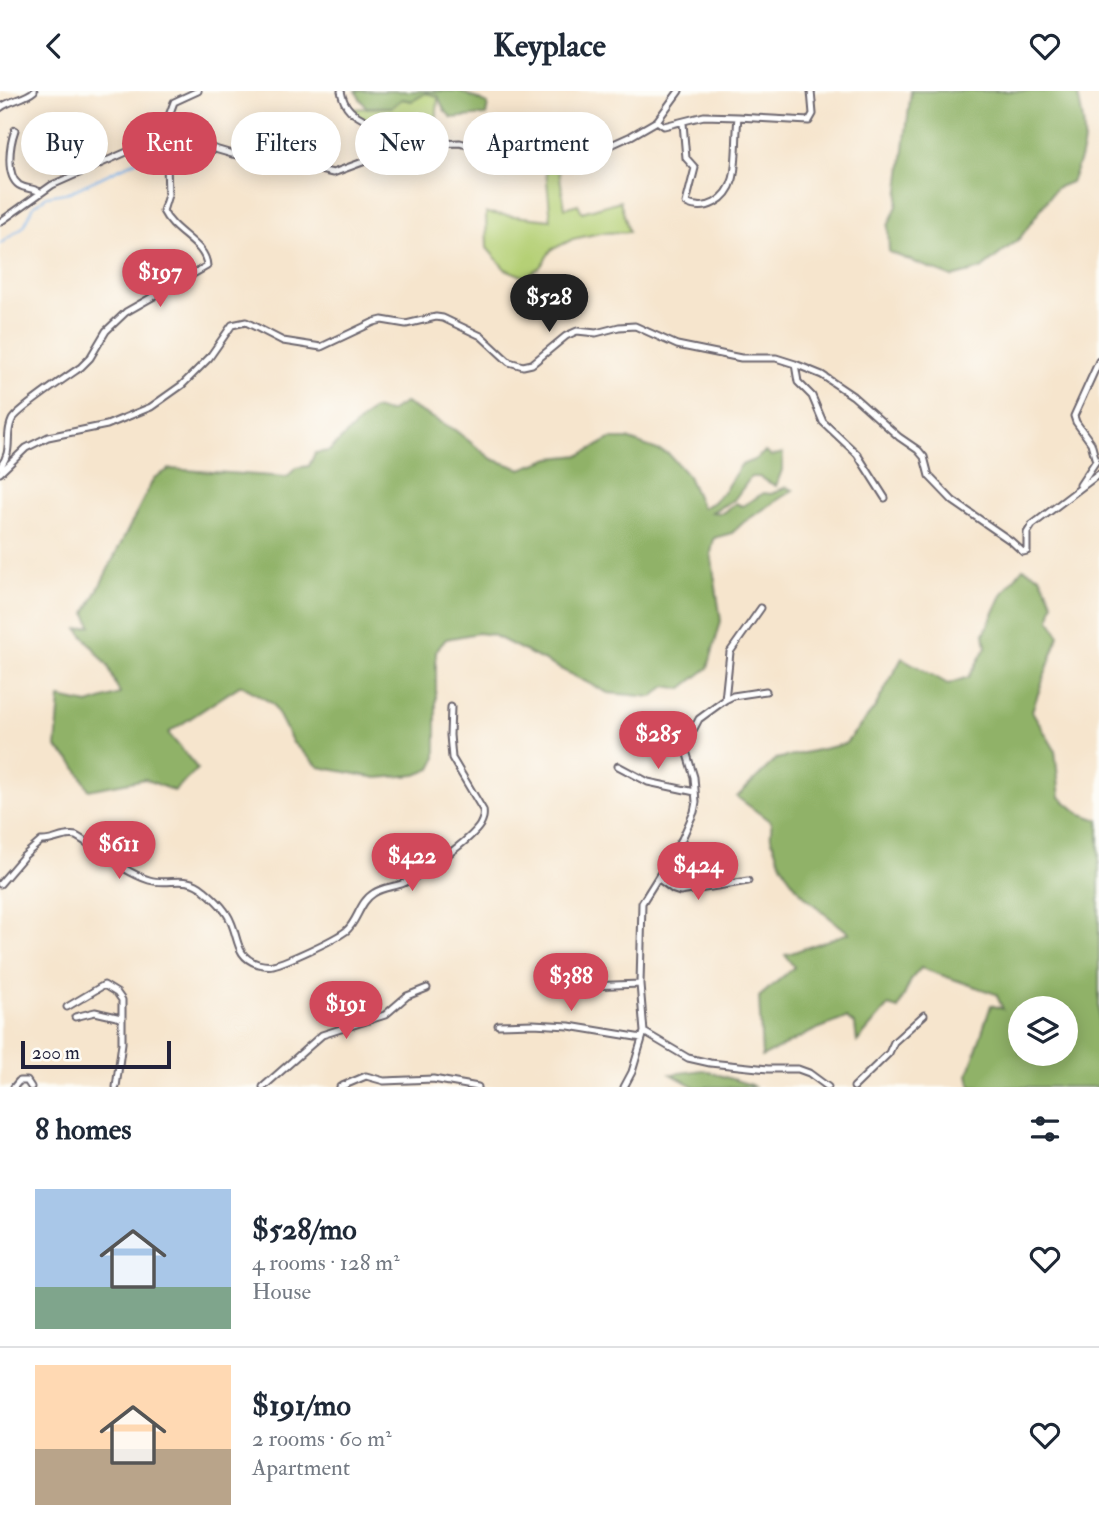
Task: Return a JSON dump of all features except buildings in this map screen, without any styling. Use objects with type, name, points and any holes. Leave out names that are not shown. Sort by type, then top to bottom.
[{"type":"street","points":[[0,108],[9,101],[30,95],[34,91]]},
{"type":"street","points":[[170,112],[174,102],[198,91]]},
{"type":"street","points":[[341,91],[345,105],[355,115]]},
{"type":"street","points":[[449,143],[460,143],[543,168],[565,151],[609,146],[657,121],[679,91]]},
{"type":"street","points":[[657,121],[664,126],[704,116],[809,121],[813,114],[811,91]]},
{"type":"street","points":[[683,123],[686,159],[695,168],[686,203],[694,207],[710,206],[725,193],[733,178],[738,117]]},
{"type":"street","points":[[15,130],[11,175],[18,184],[40,192]]},
{"type":"street","points":[[217,150],[333,173],[355,165]]},
{"type":"street","points":[[0,222],[40,192],[122,154]]},
{"type":"street","points":[[0,467],[9,450],[10,425],[18,412],[81,367],[90,358],[106,331],[127,312],[206,266],[202,249],[179,233],[163,211],[168,195],[167,175]]},
{"type":"street","points":[[0,473],[26,448],[48,437],[107,425],[151,407],[182,385],[209,358],[232,325],[239,322],[246,322],[283,341],[321,347],[374,322],[382,320],[406,324],[436,317],[481,336],[509,362],[523,366],[532,365],[566,336],[577,331],[596,333],[635,326],[677,345],[741,358],[776,358],[822,375],[853,395],[899,437],[918,450],[924,457],[929,476],[953,501],[1023,552],[1027,551],[1027,533],[1032,525],[1099,474]]},
{"type":"street","points":[[1096,461],[1091,443],[1074,416],[1099,361]]},
{"type":"street","points":[[795,365],[798,382],[812,396],[822,422],[857,454],[885,498]]},
{"type":"street","points":[[1080,487],[1096,461],[1099,450]]},
{"type":"street","points":[[725,700],[733,645],[761,608]]},
{"type":"street","points":[[624,1087],[632,1072],[643,1035],[640,984],[642,903],[659,879],[694,812],[694,777],[686,751],[687,742],[699,719],[725,700],[733,696],[766,691]]},
{"type":"street","points":[[0,884],[41,841],[76,836],[137,876],[153,881],[189,880],[200,886],[225,910],[244,958],[259,964],[272,965],[345,931],[357,911],[373,893],[403,883],[430,866],[476,829],[484,816],[483,810],[452,758],[451,707]]},
{"type":"street","points":[[618,766],[648,782],[695,792]]},
{"type":"street","points":[[659,879],[680,892],[748,881]]},
{"type":"street","points":[[563,987],[640,984]]},
{"type":"street","points":[[67,1007],[104,985],[112,988],[122,1000],[122,1043],[116,1087]]},
{"type":"street","points":[[263,1087],[322,1035],[385,1015],[407,996],[427,989]]},
{"type":"street","points":[[75,1017],[95,1012],[121,1018]]},
{"type":"street","points":[[854,1087],[891,1051],[894,1042],[924,1015]]},
{"type":"street","points":[[498,1025],[586,1027],[643,1035],[688,1058],[768,1069],[798,1069],[828,1087]]},
{"type":"street","points":[[340,1087],[366,1076],[384,1081],[433,1079],[478,1087]]},
{"type":"street","points":[[14,1087],[19,1081],[27,1081],[30,1087]]},
{"type":"green space","points":[[355,91],[460,91],[488,104],[487,112],[463,112],[463,117],[452,118],[449,112],[444,110],[438,96],[426,93],[412,101],[402,99],[392,107],[366,107]]},
{"type":"green space","points":[[911,91],[1077,91],[1084,137],[1081,157],[1071,182],[1056,188],[1020,238],[981,269],[952,277],[889,252],[888,226],[897,206]]},
{"type":"green space","points":[[426,93],[438,96],[437,112],[355,113],[348,109],[392,107],[402,99],[412,101]]},
{"type":"green space","points":[[546,175],[560,175],[565,208],[578,204],[582,212],[620,201],[629,232],[600,233],[573,239],[551,250],[541,266],[525,277],[505,269],[487,248],[486,213],[551,220]]},
{"type":"green space","points":[[405,403],[455,430],[492,459],[521,469],[551,458],[581,455],[610,439],[627,439],[669,454],[688,476],[702,508],[712,503],[724,491],[741,465],[765,452],[771,456],[783,453],[782,470],[776,486],[759,477],[751,477],[734,500],[711,512],[722,513],[736,503],[742,506],[764,493],[771,494],[786,487],[793,490],[732,533],[714,538],[711,553],[721,621],[708,668],[681,689],[666,686],[652,697],[608,693],[493,635],[478,633],[446,639],[436,651],[436,759],[431,769],[416,775],[377,778],[319,767],[293,743],[273,704],[241,685],[168,733],[198,769],[174,791],[145,779],[89,790],[74,764],[56,747],[60,698],[88,704],[120,694],[108,666],[78,629],[91,626],[86,613],[154,478],[170,469],[287,477],[296,468],[309,466],[315,453],[329,451],[373,409],[389,412]]},
{"type":"green space","points":[[1023,568],[1040,576],[1053,603],[1050,619],[1059,635],[1032,711],[1055,750],[1060,797],[1079,813],[1099,820],[1099,1087],[971,1087],[968,1075],[991,1005],[1003,1009],[996,994],[921,968],[912,978],[898,1009],[888,1006],[857,1042],[855,1025],[846,1018],[815,1030],[762,1057],[759,997],[794,967],[785,955],[849,933],[801,893],[777,855],[771,838],[771,822],[737,797],[776,759],[845,744],[874,709],[902,658],[948,684],[969,677],[986,647],[984,634],[1003,593]]},
{"type":"green space","points":[[703,1070],[754,1087],[695,1087],[671,1074]]},
{"type":"waterway","points":[[0,244],[24,226],[34,206],[47,196],[70,192],[122,167]]}]
